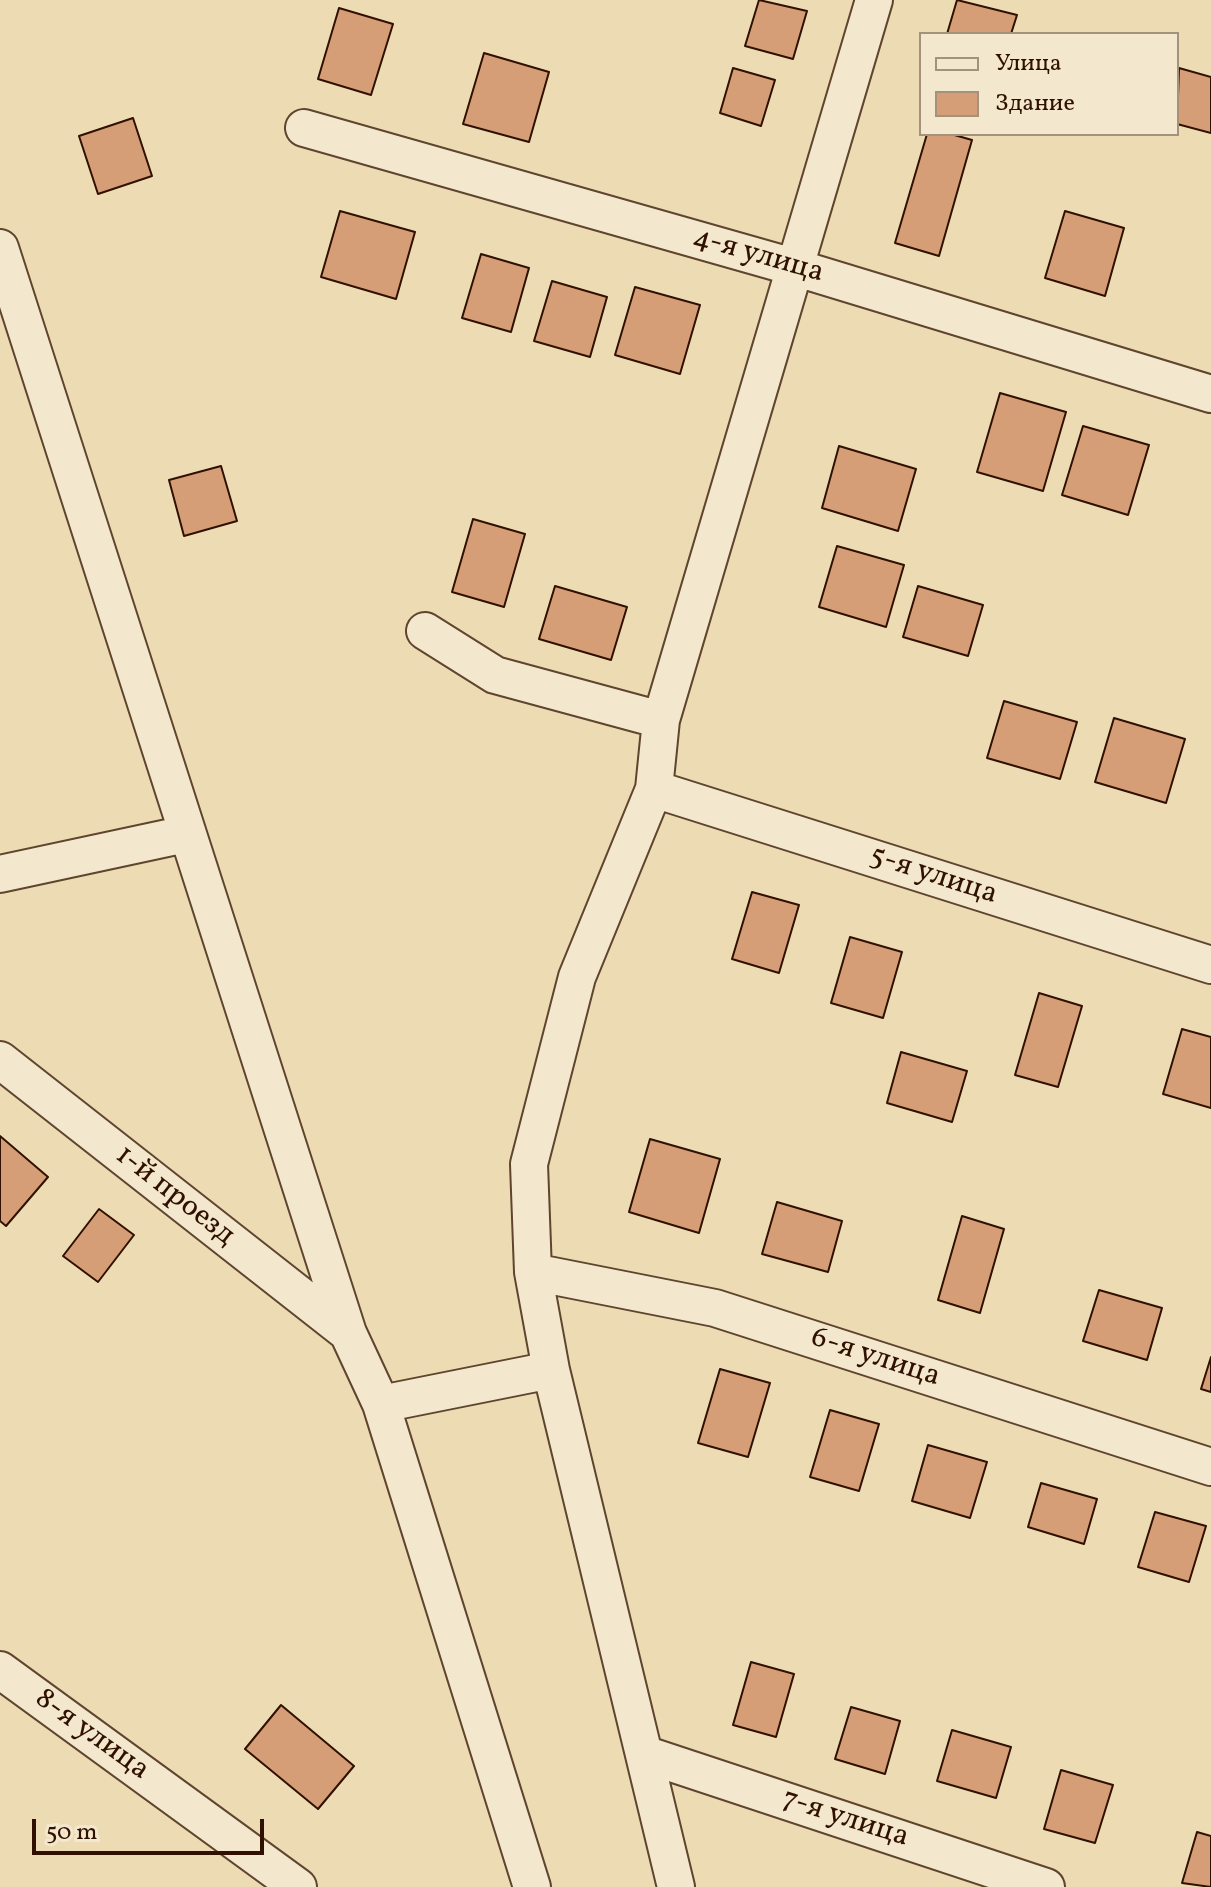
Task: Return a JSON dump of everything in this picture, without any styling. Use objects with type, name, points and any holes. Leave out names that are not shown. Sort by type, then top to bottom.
[{"type":"street","points":[[676,1887],[551,1370],[533,1272],[529,1164],[577,977],[654,789],[661,720],[874,0]]},
{"type":"street","name":"4-я улица","points":[[304,128],[797,268],[1211,394]]},
{"type":"street","points":[[0,248],[348,1333],[381,1404],[532,1887]]},
{"type":"street","points":[[425,631],[495,675],[661,720]]},
{"type":"street","name":"5-я улица","points":[[654,789],[1211,965]]},
{"type":"street","points":[[0,874],[186,834]]},
{"type":"street","name":"1-й проезд","points":[[0,1060],[348,1333]]},
{"type":"street","name":"6-я улица","points":[[533,1272],[715,1308],[1211,1467]]},
{"type":"street","points":[[381,1404],[551,1370]]},
{"type":"street","name":"8-я улица","points":[[0,1670],[298,1887]]},
{"type":"street","name":"7-я улица","points":[[644,1754],[1046,1887]]},
{"type":"building","points":[[759,0],[807,11],[793,59],[745,46]]},
{"type":"building","points":[[957,0],[1017,15],[1012,32],[948,32]]},
{"type":"building","points":[[339,8],[393,24],[371,95],[318,79]]},
{"type":"building","points":[[484,53],[549,72],[529,142],[463,124]]},
{"type":"building","points":[[733,68],[775,80],[761,126],[720,113]]},
{"type":"building","points":[[1179,68],[1211,77],[1211,133],[1179,125]]},
{"type":"building","points":[[133,118],[152,176],[98,194],[79,136]]},
{"type":"building","points":[[926,136],[958,136],[972,140],[939,256],[895,243]]},
{"type":"building","points":[[340,211],[415,232],[396,299],[321,277]]},
{"type":"building","points":[[1065,211],[1124,228],[1105,296],[1045,278]]},
{"type":"building","points":[[481,254],[529,268],[511,332],[462,318]]},
{"type":"building","points":[[552,281],[607,297],[590,357],[534,341]]},
{"type":"building","points":[[635,287],[700,305],[680,374],[615,355]]},
{"type":"building","points":[[1000,393],[1066,412],[1043,491],[977,472]]},
{"type":"building","points":[[1083,426],[1149,445],[1128,515],[1062,495]]},
{"type":"building","points":[[839,446],[916,469],[898,531],[822,508]]},
{"type":"building","points":[[221,466],[237,521],[184,536],[169,480]]},
{"type":"building","points":[[473,519],[525,534],[504,607],[452,592]]},
{"type":"building","points":[[837,546],[904,565],[886,627],[819,607]]},
{"type":"building","points":[[555,586],[627,607],[611,660],[539,639]]},
{"type":"building","points":[[918,586],[983,605],[968,656],[903,637]]},
{"type":"building","points":[[1004,701],[1077,722],[1060,779],[987,758]]},
{"type":"building","points":[[1114,718],[1185,739],[1166,803],[1095,782]]},
{"type":"building","points":[[752,892],[799,905],[779,973],[732,959]]},
{"type":"building","points":[[850,937],[902,952],[883,1018],[831,1003]]},
{"type":"building","points":[[1039,993],[1082,1006],[1058,1087],[1015,1075]]},
{"type":"building","points":[[1182,1029],[1211,1037],[1211,1108],[1163,1094]]},
{"type":"building","points":[[901,1052],[967,1071],[952,1122],[887,1103]]},
{"type":"building","points":[[0,1136],[48,1177],[6,1226],[0,1221]]},
{"type":"building","points":[[650,1139],[720,1159],[699,1233],[629,1212]]},
{"type":"building","points":[[777,1202],[842,1221],[828,1272],[762,1254]]},
{"type":"building","points":[[99,1209],[134,1235],[98,1282],[63,1256]]},
{"type":"building","points":[[962,1216],[1004,1229],[980,1313],[938,1300]]},
{"type":"building","points":[[1099,1290],[1162,1308],[1147,1360],[1083,1341]]},
{"type":"building","points":[[1211,1357],[1211,1392],[1201,1389]]},
{"type":"building","points":[[720,1369],[770,1383],[748,1457],[698,1443]]},
{"type":"building","points":[[830,1410],[879,1424],[859,1491],[810,1477]]},
{"type":"building","points":[[928,1445],[987,1462],[970,1518],[912,1501]]},
{"type":"building","points":[[1041,1483],[1097,1499],[1084,1544],[1028,1527]]},
{"type":"building","points":[[1155,1512],[1206,1526],[1189,1582],[1138,1567]]},
{"type":"building","points":[[751,1662],[794,1674],[776,1737],[733,1725]]},
{"type":"building","points":[[281,1705],[354,1766],[318,1809],[245,1749]]},
{"type":"building","points":[[851,1707],[900,1721],[885,1774],[835,1759]]},
{"type":"building","points":[[952,1730],[1011,1747],[996,1798],[937,1781]]},
{"type":"building","points":[[1061,1770],[1113,1785],[1095,1843],[1044,1829]]},
{"type":"building","points":[[1197,1832],[1211,1836],[1211,1887],[1182,1883]]}]
